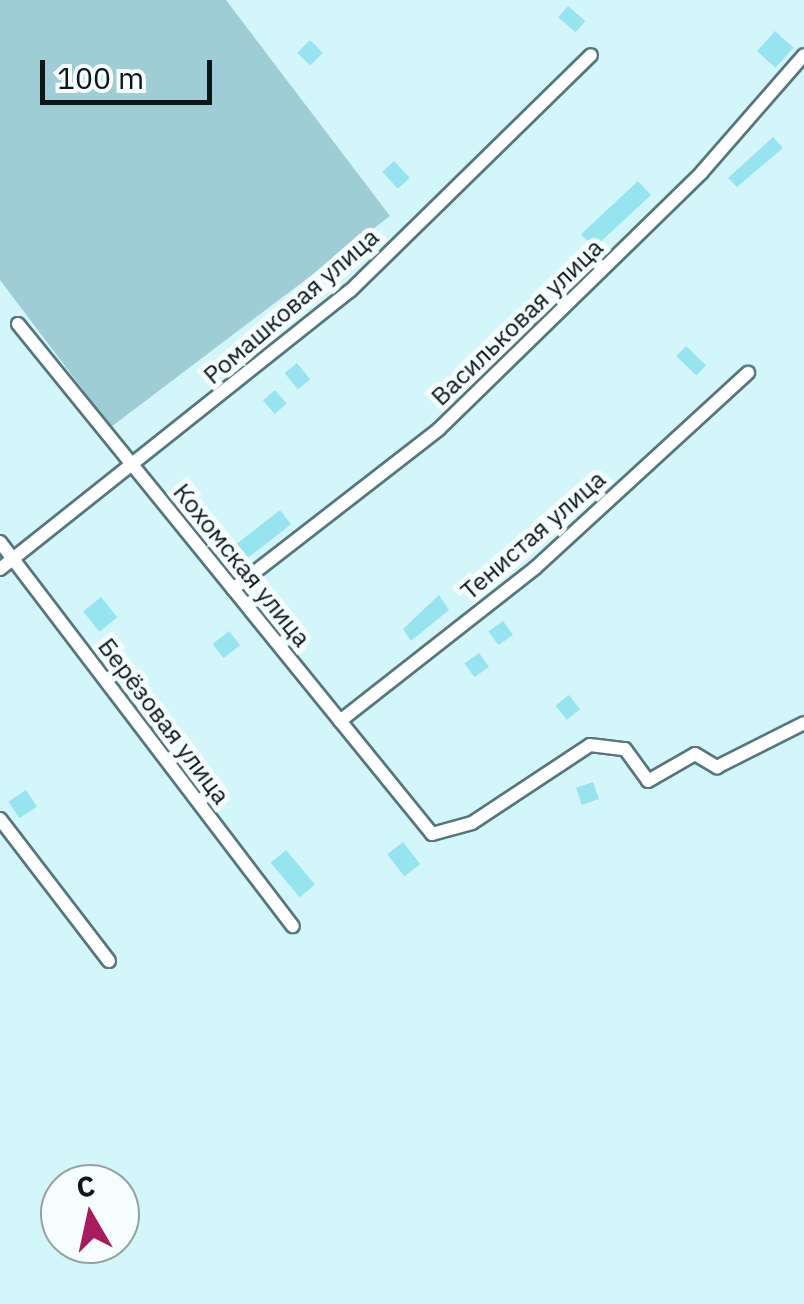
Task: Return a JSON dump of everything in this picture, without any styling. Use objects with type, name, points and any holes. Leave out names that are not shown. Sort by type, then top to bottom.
[{"type":"street","name":"Ромашковая улица","points":[[0,569],[350,291],[591,55]]},
{"type":"street","name":"Васильковая улица","points":[[232,590],[439,429],[702,172],[804,56]]},
{"type":"street","name":"Кохомская улица","points":[[18,324],[432,834],[472,823],[590,745],[625,749],[648,780],[695,754],[717,768],[804,723]]},
{"type":"street","name":"Тенистая улица","points":[[340,721],[535,568],[748,373]]},
{"type":"street","name":"Берёзовая улица","points":[[0,542],[292,926]]},
{"type":"street","points":[[0,818],[109,961]]},
{"type":"shaded area","points":[[0,0],[226,0],[390,216],[111,427],[0,280]]},
{"type":"building","points":[[568,6],[585,21],[576,32],[558,17]]},
{"type":"building","points":[[775,31],[794,48],[776,68],[757,51]]},
{"type":"building","points":[[310,40],[323,53],[310,65],[297,53]]},
{"type":"building","points":[[773,137],[783,148],[737,187],[728,178]]},
{"type":"building","points":[[394,161],[410,178],[398,189],[382,172]]},
{"type":"building","points":[[638,181],[651,195],[594,248],[581,234]]},
{"type":"building","points":[[686,346],[706,365],[696,376],[676,356]]},
{"type":"building","points":[[297,363],[310,379],[298,389],[285,373]]},
{"type":"building","points":[[275,390],[287,404],[275,414],[263,400]]},
{"type":"building","points":[[280,510],[291,524],[246,559],[235,545]]},
{"type":"building","points":[[439,595],[449,610],[411,641],[403,629]]},
{"type":"building","points":[[101,597],[117,617],[99,632],[83,611]]},
{"type":"building","points":[[503,621],[513,635],[498,645],[488,632]]},
{"type":"building","points":[[229,631],[240,645],[224,658],[212,644]]},
{"type":"building","points":[[479,653],[489,667],[474,677],[464,664]]},
{"type":"building","points":[[569,695],[580,709],[567,720],[556,705]]},
{"type":"building","points":[[593,782],[599,799],[582,805],[576,788]]},
{"type":"building","points":[[26,790],[37,807],[19,818],[8,801]]},
{"type":"building","points":[[403,842],[420,864],[404,876],[387,854]]},
{"type":"building","points":[[286,850],[315,884],[300,897],[271,863]]}]
